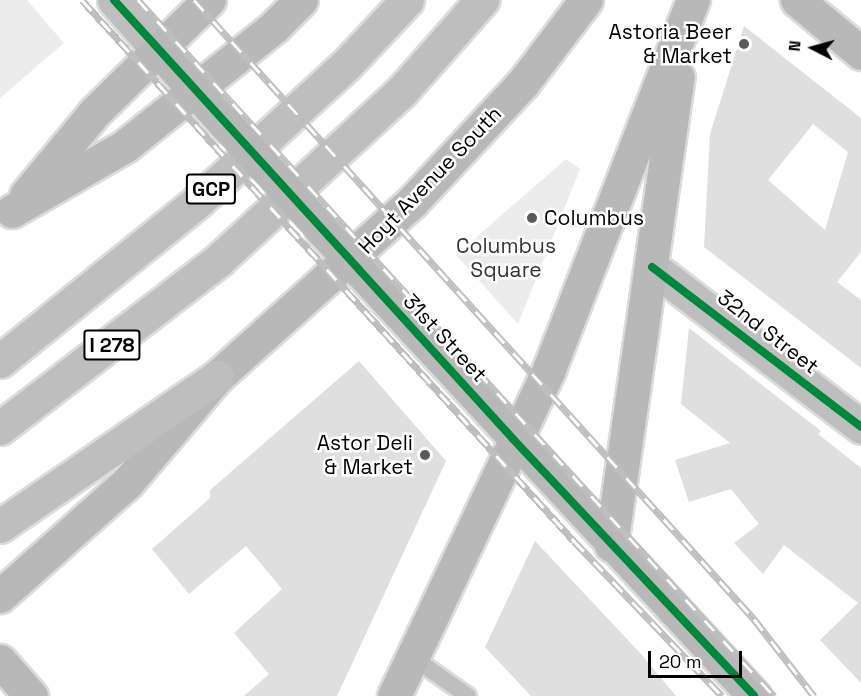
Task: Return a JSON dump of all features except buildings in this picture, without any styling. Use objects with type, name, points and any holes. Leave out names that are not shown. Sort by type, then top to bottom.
[{"type":"main road","name":"31st Street","points":[[114,0],[513,439],[754,696]]},
{"type":"main road","points":[[6,216],[94,113],[209,0]]},
{"type":"main road","points":[[6,216],[125,146],[196,90],[301,0]]},
{"type":"main road","name":"GCP","points":[[0,361],[198,201],[346,65],[407,0]]},
{"type":"main road","name":"I 278","points":[[0,428],[220,259],[401,92],[482,0]]},
{"type":"main road","name":"Hoyt Avenue South","points":[[0,596],[127,483],[217,377],[351,262],[523,83],[586,0]]},
{"type":"main road","points":[[797,0],[861,53]]},
{"type":"main road","points":[[611,545],[689,12]]},
{"type":"main road","points":[[394,696],[513,439],[549,369],[689,12]]},
{"type":"main road","name":"32nd Street","points":[[652,267],[861,427]]},
{"type":"main road","points":[[0,526],[217,377]]},
{"type":"main road","points":[[0,661],[31,696]]},
{"type":"lane","points":[[412,657],[468,696]]},
{"type":"green space","points":[[0,0],[27,0],[64,43],[0,98]]},
{"type":"green space","name":"Columbus Square","points":[[566,159],[580,169],[518,324],[456,255]]},
{"type":"railway","points":[[82,0],[574,541],[722,696]]},
{"type":"railway","points":[[138,0],[774,696]]},
{"type":"railway","points":[[194,0],[754,619],[814,696]]},
{"type":"cycle path","points":[[114,0],[513,439],[754,696]]},
{"type":"cycle path","points":[[652,267],[861,427]]},
{"type":"place","name":"Astoria Beer & Market","points":[[744,44]]},
{"type":"place","name":"Columbus","points":[[532,218]]},
{"type":"place","name":"Astor Deli & Market","points":[[425,455]]}]
